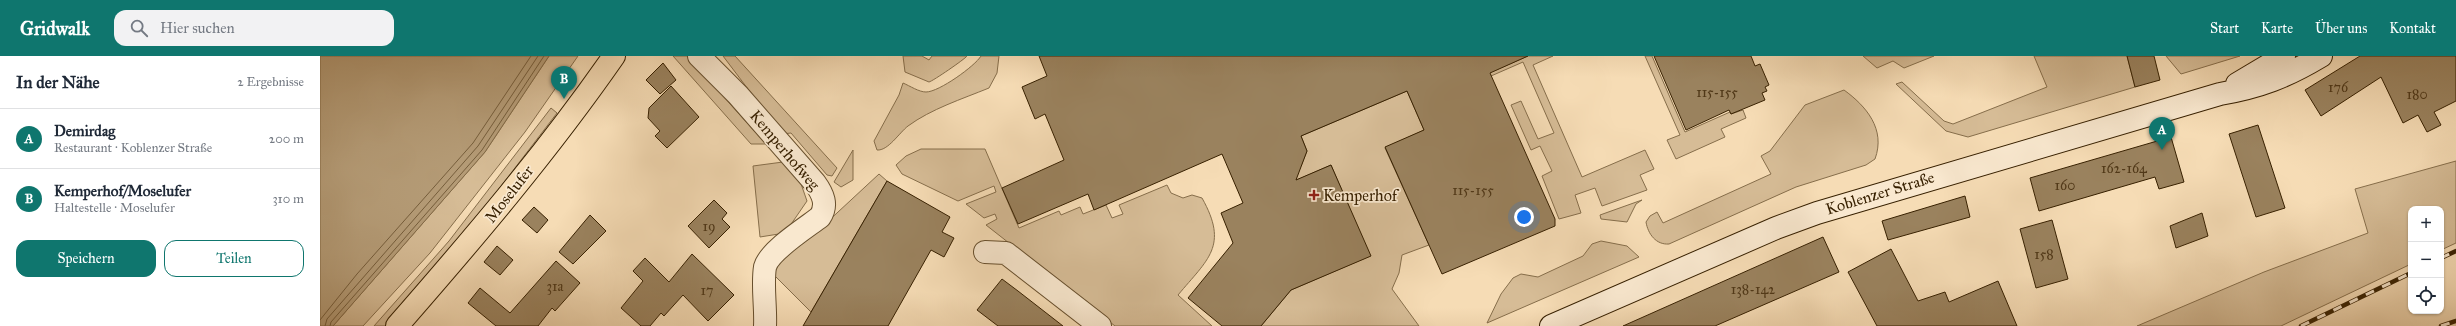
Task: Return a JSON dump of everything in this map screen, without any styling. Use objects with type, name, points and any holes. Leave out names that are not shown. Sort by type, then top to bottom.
[{"type":"main road","name":"Moselufer","points":[[397,326],[477,235],[584,98],[614,56]]},
{"type":"street","name":"Kemperhofweg","points":[[699,56],[738,95],[823,195],[825,206],[820,217],[775,252],[767,262],[765,274],[765,326]]},
{"type":"street","name":"Kemperhofweg","points":[[715,56],[738,95]]},
{"type":"street","name":"Koblenzer Straße","points":[[2220,94],[2284,56]]},
{"type":"street","name":"Koblenzer Straße","points":[[1552,326],[1776,228],[1830,208],[2220,94],[2253,88],[2273,82],[2321,56]]},
{"type":"street","points":[[985,252],[1006,253],[1100,326]]},
{"type":"shaded area","points":[[549,56],[578,56],[525,132],[430,253],[363,326],[333,326],[485,152]]},
{"type":"shaded area","points":[[673,56],[687,56],[766,144],[751,144]]},
{"type":"shaded area","points":[[723,56],[735,56],[837,168],[832,176],[827,175],[791,133],[782,134]]},
{"type":"shaded area","points":[[903,56],[922,56],[929,60],[932,56],[967,56],[949,70],[929,82],[905,72]]},
{"type":"shaded area","points":[[981,56],[999,56],[997,73],[989,88],[927,114],[908,126],[885,148],[877,150],[874,141],[899,95],[903,83],[920,91],[932,91],[956,78],[972,66]]},
{"type":"shaded area","points":[[1528,56],[1553,56],[1533,65],[1582,177],[1645,150],[1654,169],[1640,175],[1647,190],[1602,206],[1595,188],[1575,195],[1581,213],[1559,219],[1542,176],[1552,171],[1540,146],[1531,150],[1511,105],[1521,101],[1538,139],[1554,133],[1523,62],[1491,76],[1489,73]]},
{"type":"shaded area","points":[[1645,56],[1652,56],[1685,132],[1730,112],[1731,114],[1743,110],[1746,118],[1721,129],[1725,137],[1676,159],[1667,140],[1680,135]]},
{"type":"shaded area","points":[[1863,56],[1934,56],[1904,68],[1893,61],[1877,68]]},
{"type":"shaded area","points":[[2034,56],[2127,56],[2135,87],[1968,137],[1946,131],[1896,84],[1902,82],[1944,121],[1953,124],[2047,87]]},
{"type":"shaded area","points":[[2166,56],[2240,56],[2181,74]]},
{"type":"shaded area","points":[[1844,90],[1860,103],[1872,119],[1878,138],[1878,148],[1875,159],[1866,165],[1796,187],[1669,244],[1660,243],[1653,238],[1646,222],[1650,216],[1657,212],[1663,223],[1771,174],[1761,156],[1770,151],[1805,105]]},
{"type":"shaded area","points":[[1407,91],[1424,130],[1385,148],[1429,245],[1402,255],[1399,273],[1392,289],[1419,326],[1261,326],[1291,290],[1370,256],[1331,165],[1267,193],[1301,166],[1307,151],[1301,136]]},
{"type":"shaded area","points":[[551,108],[557,113],[456,245],[387,326],[374,326],[449,241]]},
{"type":"shaded area","points":[[921,149],[985,149],[1019,228],[1059,211],[1061,215],[1080,207],[1083,214],[1106,205],[1112,218],[1123,214],[1119,205],[1167,185],[1171,193],[1183,198],[1192,195],[1202,198],[1210,214],[1214,228],[1214,240],[1206,261],[1178,295],[1212,326],[1115,326],[986,225],[997,219],[995,214],[984,218],[966,204],[996,192],[994,186],[958,201],[902,174],[896,165],[906,156]]},
{"type":"shaded area","points":[[853,150],[853,180],[841,187],[834,182]]},
{"type":"shaded area","points":[[2456,161],[2456,243],[2444,249],[2444,206],[2408,206],[2408,265],[2281,326],[2137,326],[2264,272],[2368,233],[2355,189]]},
{"type":"shaded area","points":[[783,162],[800,181],[807,201],[785,233],[760,237],[753,166]]},
{"type":"shaded area","points":[[879,174],[887,181],[811,312],[774,275],[779,261],[810,238]]},
{"type":"shaded area","points":[[1642,200],[1636,204],[1627,222],[1601,219],[1600,215]]},
{"type":"shaded area","points":[[1601,241],[1627,246],[1639,257],[1487,323],[1501,294],[1513,278],[1521,274],[1538,277],[1583,256],[1592,244]]},
{"type":"water","points":[[320,56],[549,56],[485,152],[333,326],[320,326]]},
{"type":"building","name":"Kemperhof","points":[[1039,56],[1528,56],[1490,73],[1555,219],[1555,226],[1442,274],[1385,147],[1424,130],[1407,91],[1301,136],[1307,151],[1296,180],[1331,165],[1371,256],[1291,290],[1261,326],[1222,326],[1188,298],[1233,243],[1221,213],[1243,203],[1222,154],[1094,210],[1088,194],[1018,224],[1002,188],[1064,160],[1045,114],[1035,119],[1022,87],[1047,76]]},
{"type":"building","points":[[1654,56],[1751,56],[1755,66],[1760,64],[1769,85],[1765,87],[1767,91],[1762,93],[1765,100],[1731,114],[1729,110],[1686,130]]},
{"type":"building","points":[[2127,56],[2154,56],[2160,80],[2135,87]]},
{"type":"building","points":[[2360,56],[2456,56],[2456,101],[2434,112],[2441,125],[2427,132],[2418,115],[2403,123],[2381,77],[2321,116],[2305,90]]},
{"type":"building","points":[[663,63],[676,80],[660,94],[646,80]]},
{"type":"building","points":[[671,86],[699,117],[667,148],[655,136],[660,131],[648,118],[649,108]]},
{"type":"building","points":[[2258,125],[2285,208],[2256,217],[2229,134]]},
{"type":"building","points":[[2171,137],[2184,182],[2159,189],[2155,177],[2039,211],[2030,178]]},
{"type":"building","points":[[887,181],[950,217],[942,232],[954,238],[944,257],[931,250],[888,326],[803,326]]},
{"type":"building","points":[[1965,196],[1970,217],[1888,240],[1882,221]]},
{"type":"building","points":[[714,200],[727,213],[722,219],[730,227],[709,248],[688,226]]},
{"type":"building","points":[[534,207],[548,220],[537,233],[522,220]]},
{"type":"building","points":[[2202,213],[2208,236],[2176,248],[2170,226]]},
{"type":"building","points":[[590,215],[606,231],[573,264],[559,252]]},
{"type":"building","points":[[2052,220],[2068,279],[2036,288],[2020,229]]},
{"type":"building","points":[[1823,237],[1839,272],[1715,326],[1623,326]]},
{"type":"building","points":[[497,246],[513,260],[500,275],[484,262]]},
{"type":"building","points":[[1891,249],[1918,301],[1945,292],[1949,302],[1998,281],[2017,326],[1877,326],[1848,272]]},
{"type":"building","points":[[692,254],[734,295],[708,321],[683,295],[664,316],[661,313],[650,326],[641,326],[621,308],[643,281],[633,271],[645,258],[669,282]]},
{"type":"building","points":[[556,261],[580,283],[555,311],[552,308],[538,326],[496,326],[468,303],[480,288],[510,313]]},
{"type":"building","points":[[1002,279],[1063,326],[998,326],[977,310]]},
{"type":"railway","points":[[2444,257],[2456,251]]},
{"type":"railway","points":[[2301,326],[2408,274]]},
{"type":"railway","points":[[2441,326],[2456,321]]},
{"type":"place","name":"Kemperhof/Moselufer","points":[[564,99]]},
{"type":"place","name":"Demirdag","points":[[2162,150]]},
{"type":"place","name":"Kemperhof","points":[[1314,195]]}]
